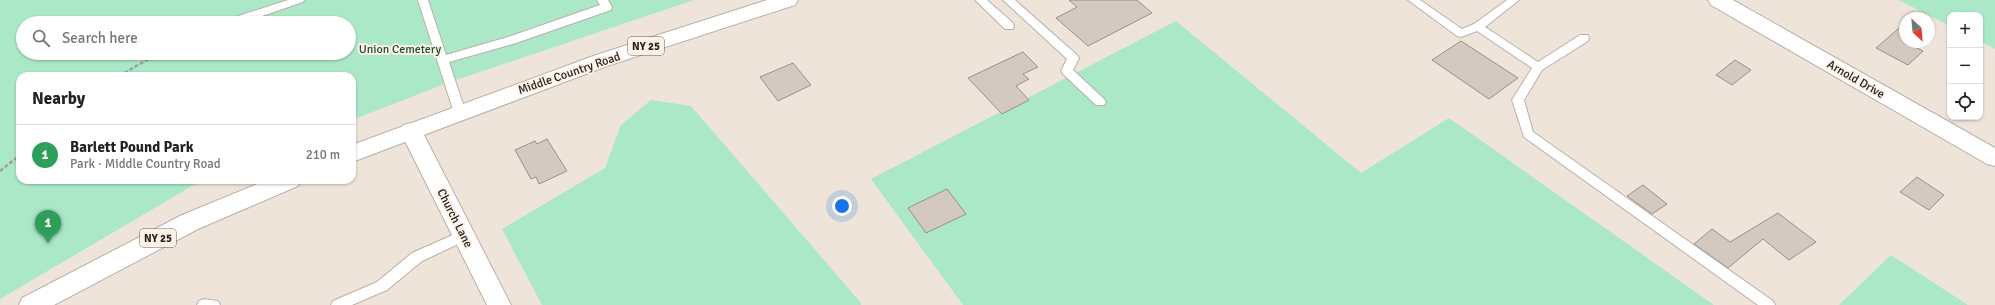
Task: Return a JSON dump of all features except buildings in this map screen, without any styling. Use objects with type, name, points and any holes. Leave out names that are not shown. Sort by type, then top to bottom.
[{"type":"main road","name":"Middle Country Road","points":[[356,152],[603,60],[788,0]]},
{"type":"main road","name":"Arnold Drive","points":[[1718,0],[1995,158]]},
{"type":"main road","name":"Church Lane","points":[[411,131],[500,305]]},
{"type":"main road","name":"NY 25","points":[[46,301],[190,222],[280,184]]},
{"type":"lane","points":[[251,16],[298,0]]},
{"type":"lane","points":[[423,0],[460,113]]},
{"type":"lane","points":[[442,60],[512,40],[607,8],[602,0]]},
{"type":"lane","points":[[980,0],[1009,26]]},
{"type":"lane","points":[[1008,0],[1073,58],[1067,71],[1100,102]]},
{"type":"lane","points":[[1413,0],[1461,33],[1478,27],[1514,0]]},
{"type":"lane","points":[[1478,27],[1538,67]]},
{"type":"lane","points":[[1584,38],[1538,67],[1518,100],[1528,134],[1768,305]]},
{"type":"lane","points":[[338,305],[382,286],[417,257],[464,235]]},
{"type":"lane","points":[[204,305],[213,305]]},
{"type":"path","points":[[126,72],[147,60]]},
{"type":"path","points":[[0,171],[16,158]]},
{"type":"green space","name":"Union Cemetery","points":[[0,0],[694,0],[447,83],[356,118],[356,72],[16,72],[16,184],[197,184],[0,299]]},
{"type":"green space","points":[[1899,0],[1995,0],[1995,49],[1983,43],[1983,12],[1947,12],[1947,24],[1935,18],[1935,12],[1923,12]]},
{"type":"green space","points":[[1176,21],[1361,173],[1449,118],[1714,305],[963,305],[871,179]]},
{"type":"green space","points":[[651,100],[691,106],[861,303],[861,305],[542,305],[502,229],[605,168],[621,125]]},
{"type":"green space","points":[[1891,255],[1968,305],[1839,305]]},
{"type":"place","name":"Barlett Pound Park","points":[[48,243]]}]
